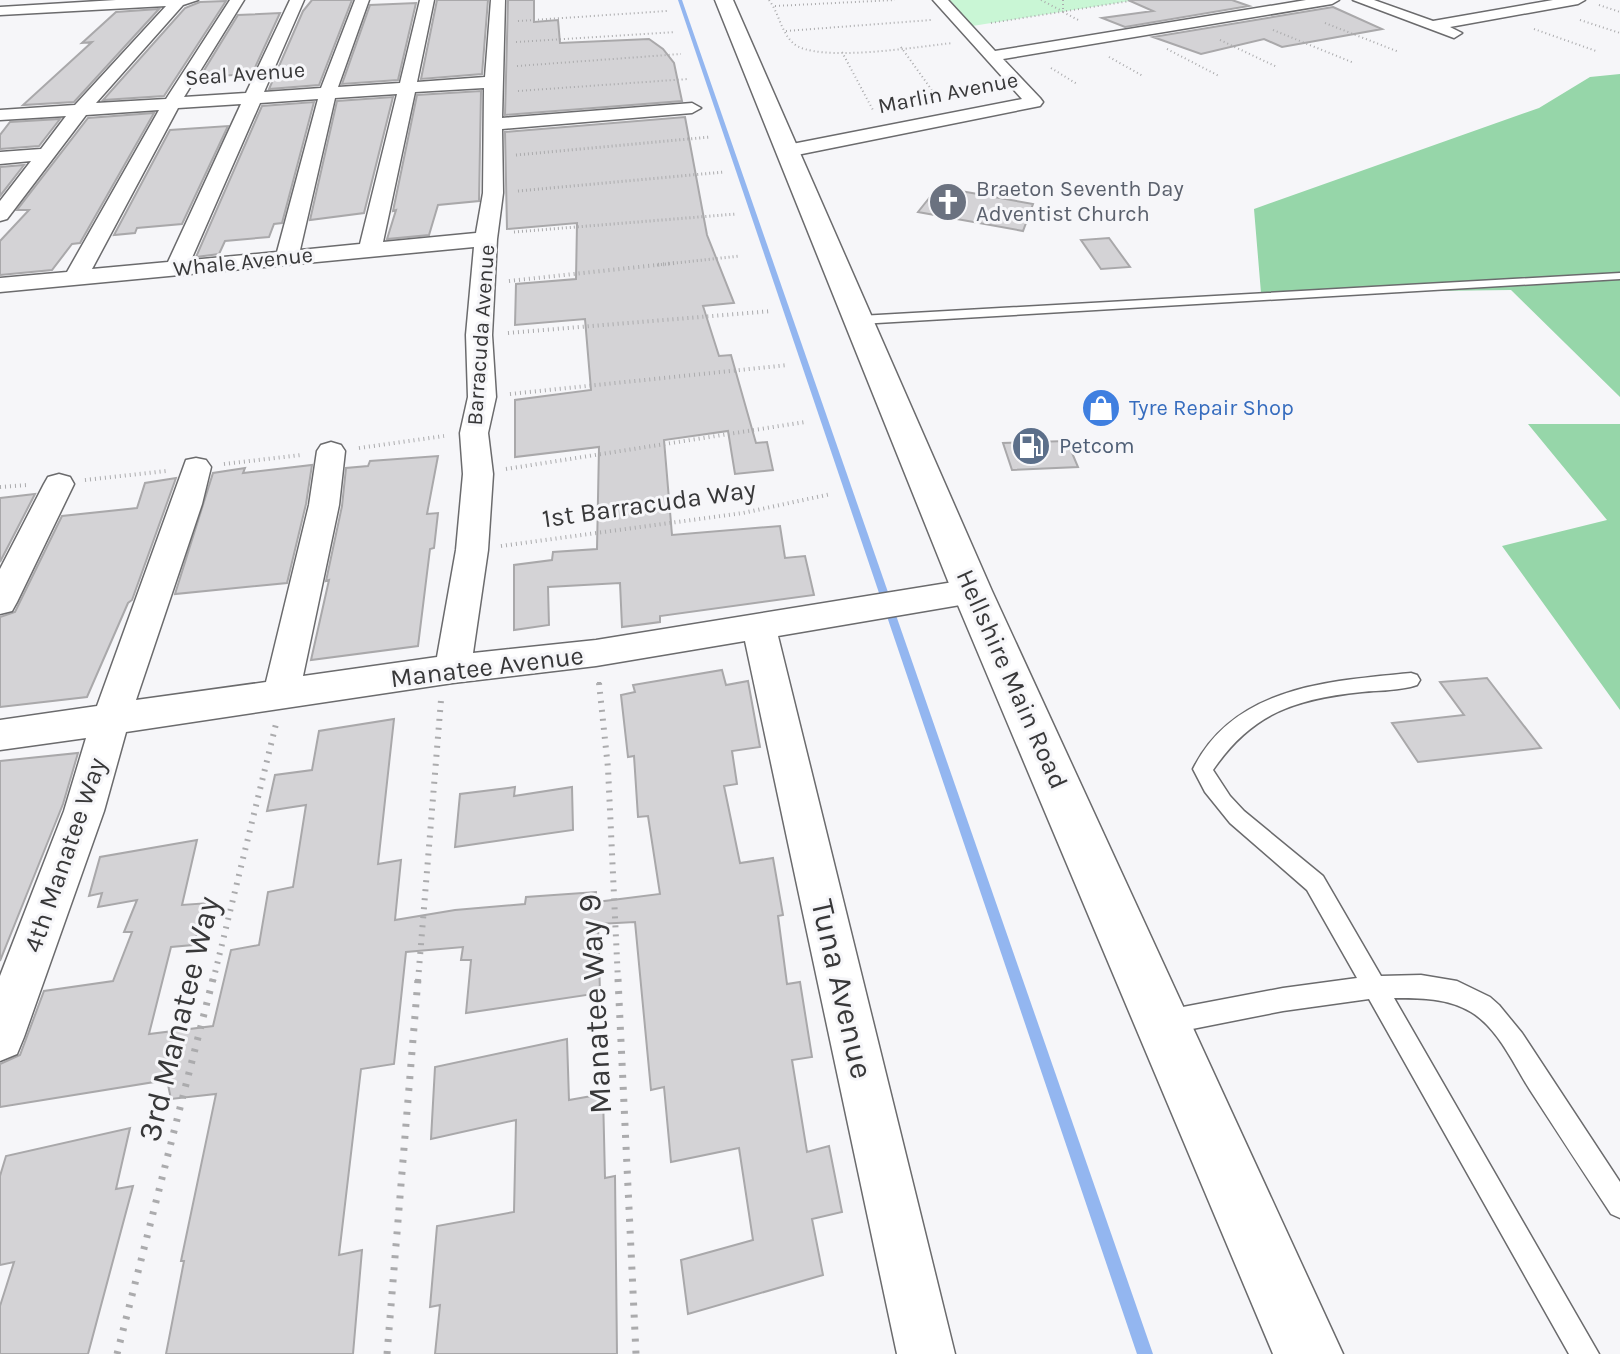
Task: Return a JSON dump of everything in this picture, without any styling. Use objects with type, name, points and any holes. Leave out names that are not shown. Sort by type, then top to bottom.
[{"type":"main road","name":"Hellshire Main Road","points":[[724,0],[860,320],[956,594],[1163,1023],[1308,1354]]},
{"type":"street","points":[[0,215],[9,191],[47,154],[81,109],[178,0]]},
{"type":"street","points":[[14,7],[192,0]]},
{"type":"street","points":[[76,277],[172,103],[237,0]]},
{"type":"street","points":[[176,269],[236,137],[250,98],[297,0]]},
{"type":"street","points":[[287,257],[328,92],[362,0]]},
{"type":"street","points":[[370,250],[427,0]]},
{"type":"street","name":"Marlin Avenue","points":[[787,151],[1034,102],[940,0]]},
{"type":"street","points":[[992,56],[1332,0]]},
{"type":"street","points":[[1360,0],[1475,40]]},
{"type":"street","points":[[1433,25],[1578,0]]},
{"type":"street","name":"Seal Avenue","points":[[0,115],[409,87],[496,51]]},
{"type":"street","name":"Barracuda Avenue","points":[[448,670],[472,550],[478,474],[474,433],[482,397],[479,335],[493,193],[496,51]]},
{"type":"street","points":[[495,124],[692,108]]},
{"type":"street","points":[[0,158],[47,154]]},
{"type":"street","name":"Whale Avenue","points":[[0,285],[487,236]]},
{"type":"street","points":[[281,695],[324,505],[331,451]]},
{"type":"street","name":"4th Manatee Way","points":[[0,1037],[84,811],[111,718],[187,504],[196,467]]},
{"type":"street","points":[[0,602],[59,484]]},
{"type":"street","name":"Manatee Avenue","points":[[0,735],[448,670],[596,653],[758,624],[956,594]]},
{"type":"street","name":"Tuna Avenue","points":[[758,624],[926,1354]]},
{"type":"lane","points":[[860,320],[1620,276]]},
{"type":"lane","points":[[1411,680],[1302,693],[1256,711],[1221,739],[1203,769],[1210,789],[1292,859],[1315,883],[1585,1354]]},
{"type":"lane","points":[[1163,1023],[1375,985],[1433,986],[1454,990],[1480,1003],[1507,1033],[1620,1205]]},
{"type":"path","points":[[769,0],[797,47],[821,53],[901,47],[967,29],[1136,0]]},
{"type":"path","points":[[775,6],[895,0]]},
{"type":"path","points":[[1041,0],[1068,15]]},
{"type":"path","points":[[1063,0],[1063,12]]},
{"type":"path","points":[[1285,7],[1399,52]]},
{"type":"path","points":[[496,51],[667,11]]},
{"type":"path","points":[[1187,24],[1277,67]]},
{"type":"path","points":[[785,31],[967,29]]},
{"type":"path","points":[[496,51],[675,32]]},
{"type":"path","points":[[1135,32],[1219,76]]},
{"type":"path","points":[[901,47],[951,117]]},
{"type":"path","points":[[496,51],[681,54]]},
{"type":"path","points":[[496,51],[688,79]]},
{"type":"path","points":[[842,52],[885,130]]},
{"type":"path","points":[[495,156],[710,137]]},
{"type":"path","points":[[493,193],[724,172]]},
{"type":"path","points":[[487,236],[736,214]]},
{"type":"path","points":[[484,284],[740,256]]},
{"type":"path","points":[[479,335],[772,311]]},
{"type":"path","points":[[482,397],[788,365]]},
{"type":"path","points":[[478,474],[805,422]]},
{"type":"path","points":[[0,487],[59,484],[474,433]]},
{"type":"path","name":"1st Barracuda Way","points":[[472,550],[743,513],[831,494]]},
{"type":"path","name":"Manatee Way 9","points":[[596,653],[608,768],[636,1354]]},
{"type":"path","points":[[387,1354],[448,670]]},
{"type":"path","name":"3rd Manatee Way","points":[[117,1354],[268,766],[281,695]]},
{"type":"green space","points":[[948,0],[1136,0],[966,27]]},
{"type":"green space","points":[[1620,74],[1620,397],[1511,290],[1261,293],[1254,209],[1539,108],[1590,77]]},
{"type":"green space","points":[[1528,424],[1620,424],[1620,710],[1502,546],[1607,520]]},
{"type":"building","points":[[312,0],[352,0],[319,85],[269,89],[303,11]]},
{"type":"building","points":[[437,0],[488,0],[482,74],[421,79]]},
{"type":"building","points":[[508,0],[534,0],[534,22],[558,20],[560,43],[649,39],[663,49],[674,63],[682,101],[505,115]]},
{"type":"building","points":[[1128,0],[1232,0],[1249,6],[1125,27],[1102,18],[1153,11]]},
{"type":"building","points":[[226,1],[164,96],[103,100],[185,8],[200,2]]},
{"type":"building","points":[[416,3],[398,80],[342,84],[370,5]]},
{"type":"building","points":[[1333,7],[1382,29],[1282,47],[1264,39],[1201,54],[1153,37]]},
{"type":"building","points":[[159,9],[74,102],[23,105],[92,42],[82,43],[116,12]]},
{"type":"building","points":[[280,13],[252,74],[200,77],[238,15]]},
{"type":"building","points":[[481,91],[479,201],[438,205],[429,235],[387,239],[396,210],[393,211],[417,95]]},
{"type":"building","points":[[393,97],[364,213],[310,220],[337,101]]},
{"type":"building","points":[[314,102],[282,223],[274,224],[269,237],[225,241],[219,254],[196,257],[262,106]]},
{"type":"building","points":[[154,113],[80,243],[72,244],[52,270],[0,275],[0,241],[29,210],[17,210],[88,118]]},
{"type":"building","points":[[685,117],[707,235],[734,303],[703,306],[719,356],[731,355],[756,443],[767,442],[773,470],[735,474],[728,431],[664,440],[672,535],[780,526],[785,558],[805,556],[814,595],[660,616],[660,622],[622,627],[620,583],[548,587],[549,625],[514,630],[514,565],[552,560],[553,552],[597,549],[599,447],[515,457],[515,400],[591,390],[585,319],[515,325],[516,284],[576,279],[577,223],[507,229],[505,132]]},
{"type":"building","points":[[60,119],[39,146],[0,149],[0,135],[10,122]]},
{"type":"building","points":[[228,126],[182,224],[137,228],[135,233],[114,235],[170,130]]},
{"type":"building","points":[[24,165],[0,196],[0,167]]},
{"type":"building","points":[[938,187],[1033,204],[1023,231],[918,212]]},
{"type":"building","points":[[1109,238],[1130,267],[1101,269],[1081,240]]},
{"type":"building","points":[[1067,441],[1078,467],[1012,470],[1003,443]]},
{"type":"building","points":[[438,456],[427,514],[438,513],[434,548],[430,549],[418,646],[311,660],[329,580],[326,581],[342,506],[346,468],[368,466],[370,461]]},
{"type":"building","points":[[312,465],[287,583],[175,594],[213,473],[245,468],[243,473]]},
{"type":"building","points":[[176,478],[132,600],[87,697],[0,707],[0,617],[15,612],[62,516],[137,508],[145,483]]},
{"type":"building","points":[[35,494],[0,562],[0,498]]},
{"type":"building","points":[[722,670],[726,685],[748,681],[760,747],[732,751],[737,784],[724,786],[740,863],[773,858],[783,915],[778,916],[787,984],[800,982],[812,1057],[792,1060],[807,1152],[829,1146],[842,1212],[812,1219],[823,1275],[688,1314],[681,1260],[753,1240],[739,1148],[671,1162],[664,1087],[651,1090],[635,922],[598,924],[600,993],[466,1013],[471,960],[461,960],[463,947],[406,952],[394,1064],[361,1069],[339,1255],[362,1250],[353,1354],[166,1354],[184,1261],[181,1261],[216,1094],[171,1099],[167,1080],[0,1107],[0,1064],[20,1055],[44,991],[113,981],[132,932],[124,932],[137,900],[98,907],[102,893],[89,896],[100,857],[197,840],[182,905],[209,903],[193,945],[171,947],[149,1034],[213,1026],[231,950],[259,945],[268,892],[293,887],[306,805],[267,811],[275,775],[312,770],[319,731],[394,719],[378,864],[401,860],[395,920],[455,910],[525,904],[526,897],[596,892],[596,902],[660,894],[648,816],[638,817],[634,756],[628,757],[621,695],[635,692],[633,685]]},
{"type":"building","points":[[1487,678],[1541,748],[1418,762],[1392,723],[1464,715],[1440,682]]},
{"type":"building","points":[[78,753],[63,804],[0,961],[0,761]]},
{"type":"building","points":[[515,787],[514,796],[572,787],[573,830],[455,847],[460,794]]},
{"type":"building","points":[[567,1039],[569,1100],[603,1094],[605,1178],[615,1176],[617,1354],[435,1354],[440,1305],[430,1307],[437,1226],[514,1212],[516,1120],[431,1139],[435,1067]]},
{"type":"building","points":[[130,1128],[116,1189],[133,1186],[88,1354],[0,1354],[0,1306],[14,1262],[0,1265],[0,1176],[6,1156]]},
{"type":"waterway","points":[[680,0],[1145,1354]]},
{"type":"place","name":"Braeton Seventh Day Adventist Church","points":[[948,202]]},
{"type":"place","name":"Tyre Repair Shop","points":[[1101,408]]},
{"type":"place","name":"Petcom","points":[[1031,446]]}]
